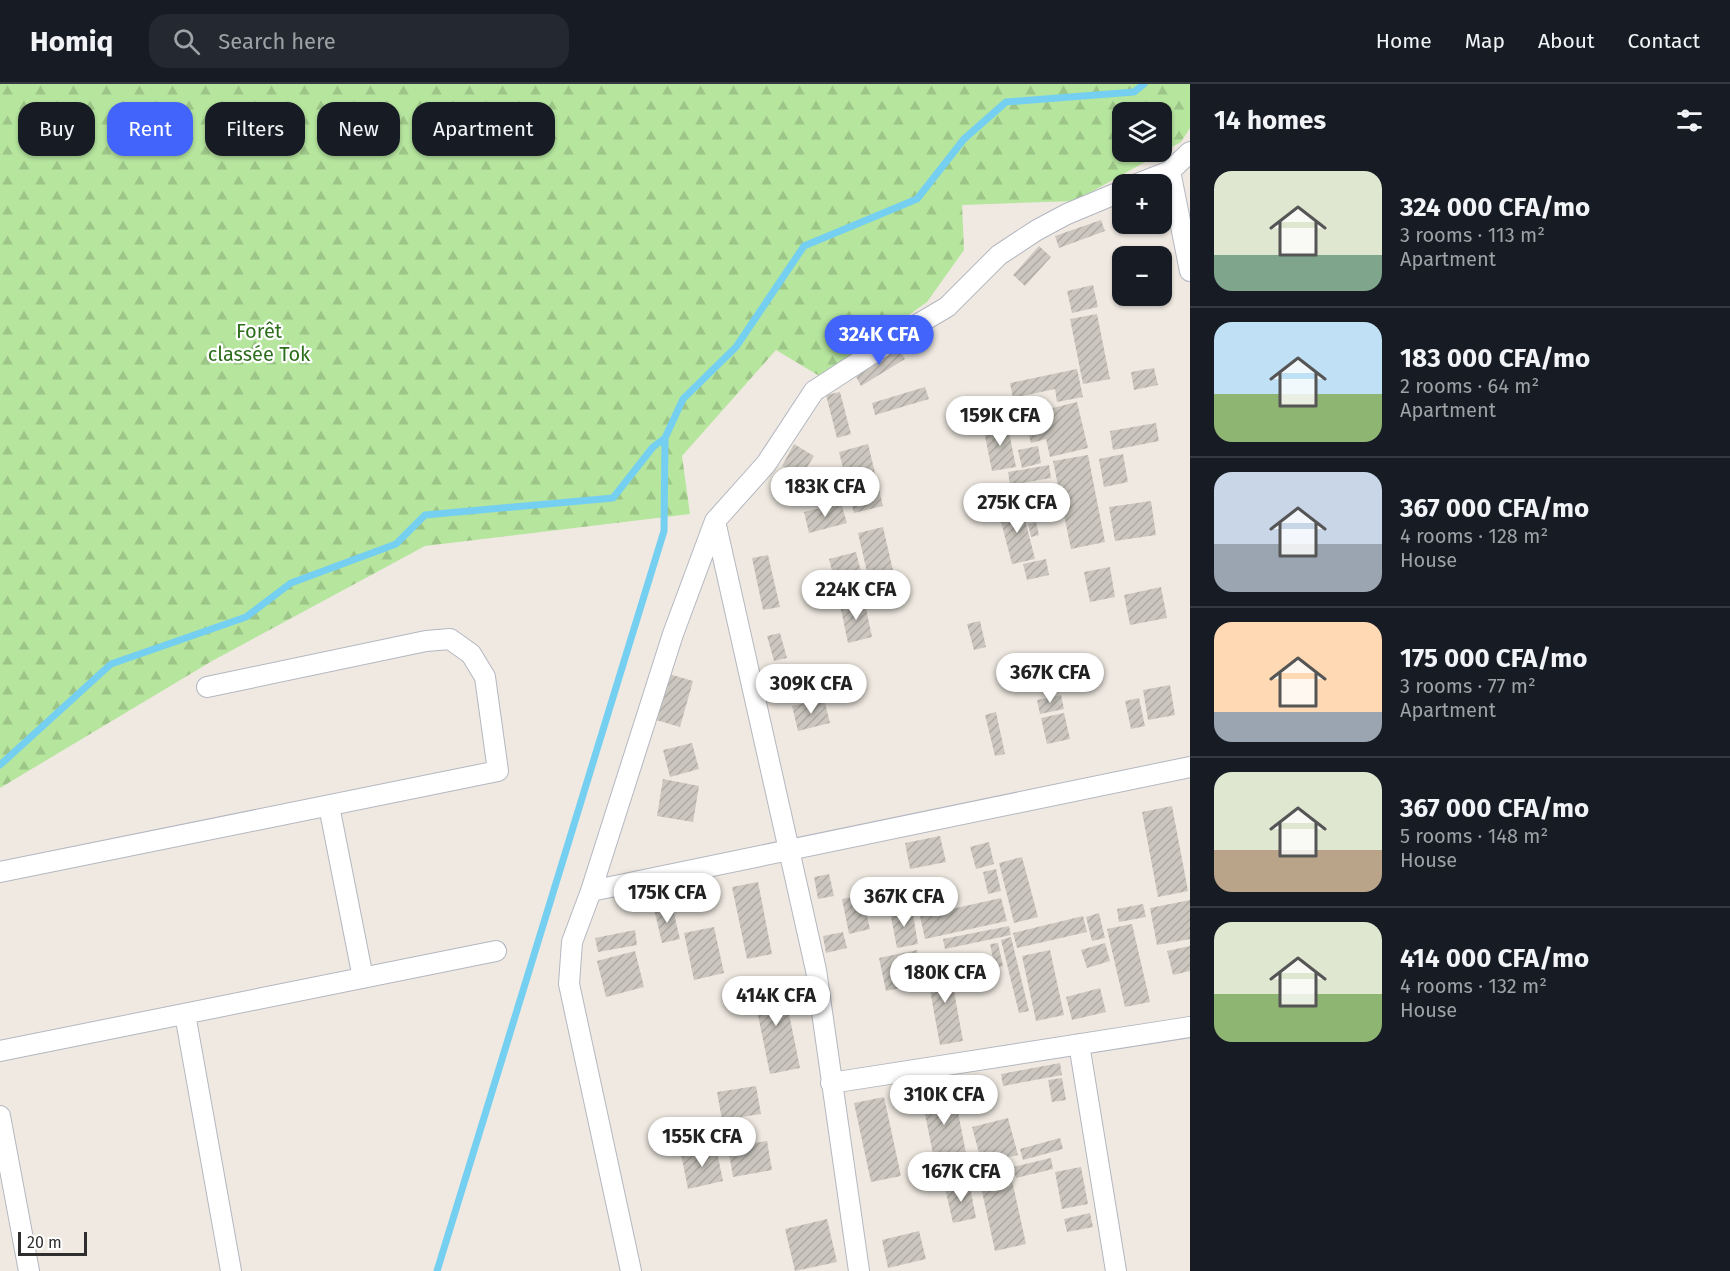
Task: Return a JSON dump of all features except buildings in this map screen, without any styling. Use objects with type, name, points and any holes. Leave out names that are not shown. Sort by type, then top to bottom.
[{"type":"street","points":[[1162,174],[1170,171],[1190,152]]},
{"type":"street","points":[[1170,171],[1190,271]]},
{"type":"street","points":[[631,1271],[568,984],[572,942],[591,891],[673,634],[715,521],[766,464],[814,391],[913,327],[947,308],[999,255],[1037,230],[1067,214],[1112,195]]},
{"type":"street","points":[[715,521],[816,970],[858,1271]]},
{"type":"street","points":[[0,872],[498,771],[485,677],[471,654],[450,639],[426,641],[207,687]]},
{"type":"street","points":[[591,891],[1190,767]]},
{"type":"street","points":[[329,806],[363,978]]},
{"type":"street","points":[[0,1051],[496,951]]},
{"type":"street","points":[[184,1014],[231,1271]]},
{"type":"street","points":[[831,1083],[1190,1027]]},
{"type":"street","points":[[1079,1044],[1116,1271]]},
{"type":"street","points":[[0,1116],[28,1271]]},
{"type":"green space","name":"Forêt classée Tok","points":[[0,84],[1190,84],[1190,128],[1181,142],[1172,147],[1172,102],[1112,102],[1112,162],[1145,162],[1124,174],[1112,174],[1112,180],[1075,201],[962,205],[964,250],[927,302],[821,377],[776,350],[682,456],[690,514],[425,546],[212,661],[0,788]]},
{"type":"waterway","points":[[0,765],[111,664],[246,617],[291,583],[396,544],[425,515],[613,498],[653,447],[665,438],[683,399],[736,347],[804,246],[917,199],[964,139],[1006,102],[1134,92],[1144,84]]},
{"type":"waterway","points":[[437,1271],[664,531],[665,438]]}]
